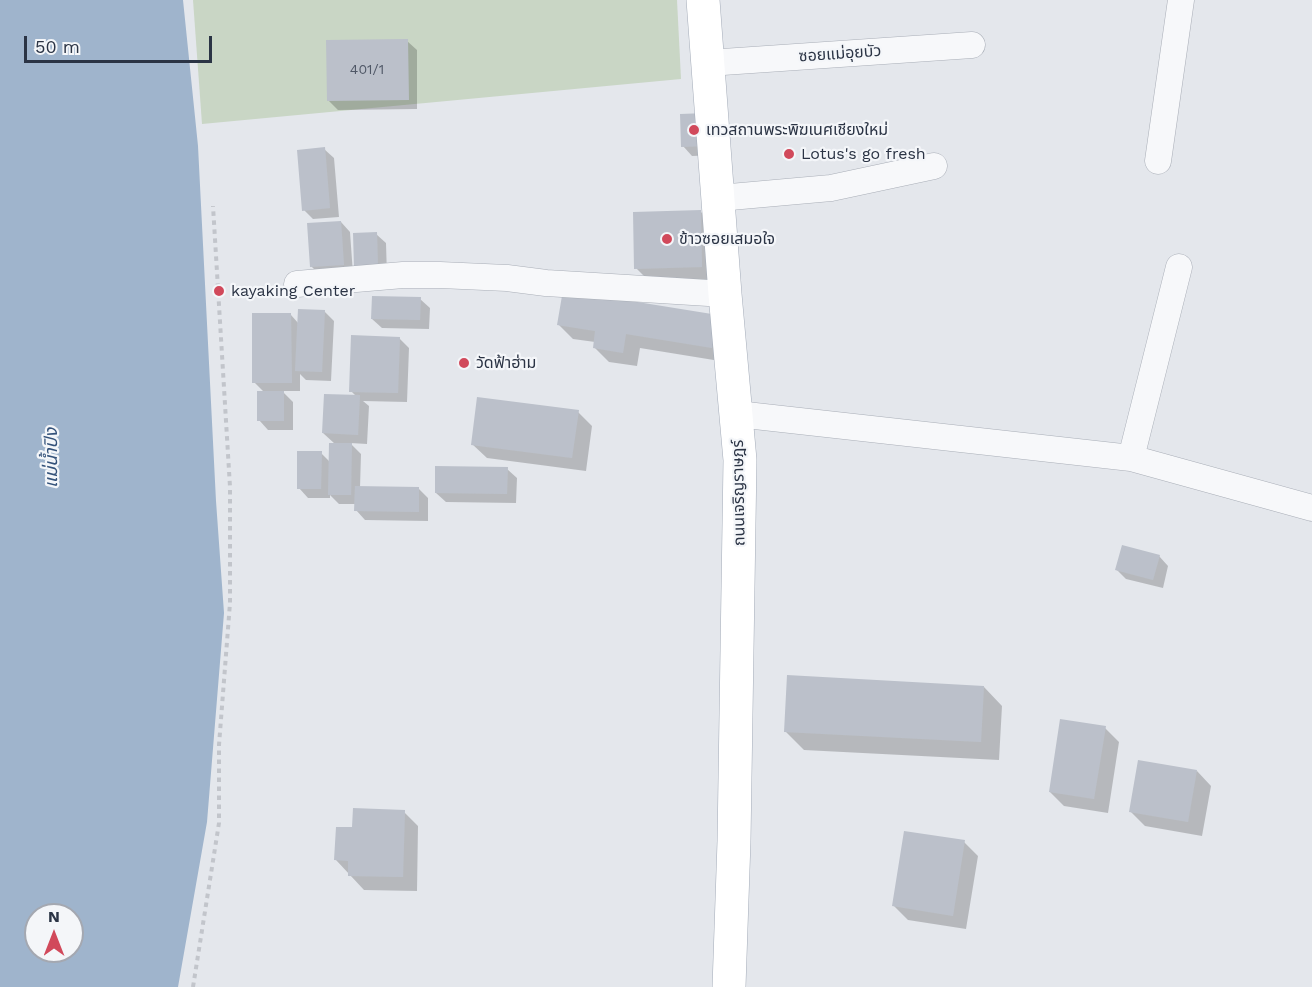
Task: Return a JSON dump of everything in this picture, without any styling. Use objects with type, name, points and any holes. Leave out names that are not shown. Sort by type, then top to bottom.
[{"type":"main road","name":"ถนนเจริญราษฎร์","points":[[703,0],[740,460],[735,829],[729,987]]},
{"type":"street","points":[[1158,160],[1181,0]]},
{"type":"street","name":"ซอยแม่อุยบัว","points":[[708,63],[972,45]]},
{"type":"street","points":[[719,198],[831,188],[934,165]]},
{"type":"street","points":[[1131,458],[1179,267]]},
{"type":"street","points":[[297,284],[403,275],[440,275],[725,294]]},
{"type":"street","points":[[737,414],[1131,458],[1312,508]]},
{"type":"path","points":[[193,987],[219,823],[219,745],[230,603],[230,487],[213,206]]},
{"type":"green space","points":[[193,0],[677,0],[681,79],[202,124]]},
{"type":"water","name":"แม่น้ำปิง","points":[[0,0],[183,0],[198,146],[224,613],[207,822],[178,987],[0,987]]},
{"type":"building","points":[[408,39],[409,100],[327,101],[326,40]]},
{"type":"building","name":"เทวสถานพระพิฆเนศเชียงใหม่","points":[[707,113],[708,146],[681,147],[680,114]]},
{"type":"building","points":[[325,147],[330,208],[302,211],[297,150]]},
{"type":"building","name":"ข้าวซอยเสมอใจ","points":[[701,210],[702,267],[634,269],[633,212]]},
{"type":"building","points":[[341,221],[344,265],[310,267],[307,223]]},
{"type":"building","points":[[377,232],[378,267],[354,268],[353,233]]},
{"type":"building","points":[[563,290],[718,315],[712,348],[626,334],[623,353],[593,348],[595,331],[557,325]]},
{"type":"building","points":[[372,296],[421,297],[420,320],[371,319]]},
{"type":"building","points":[[298,309],[325,310],[322,372],[295,371]]},
{"type":"building","points":[[252,313],[291,313],[292,383],[252,383]]},
{"type":"building","points":[[351,335],[400,337],[398,393],[349,392]]},
{"type":"building","points":[[257,391],[284,391],[284,421],[257,421]]},
{"type":"building","points":[[324,394],[360,395],[358,435],[322,433]]},
{"type":"building","points":[[477,397],[579,410],[572,458],[471,445]]},
{"type":"building","points":[[329,443],[352,443],[351,495],[328,495]]},
{"type":"building","points":[[297,451],[322,451],[321,489],[297,489]]},
{"type":"building","points":[[435,466],[508,467],[507,494],[435,493]]},
{"type":"building","points":[[355,486],[419,487],[419,512],[354,511]]},
{"type":"building","points":[[1122,545],[1160,555],[1153,580],[1115,570]]},
{"type":"building","points":[[787,675],[984,686],[981,742],[784,732]]},
{"type":"building","points":[[1060,719],[1106,726],[1094,799],[1049,792]]},
{"type":"building","points":[[1138,760],[1197,770],[1188,822],[1129,812]]},
{"type":"building","points":[[353,808],[405,810],[403,877],[348,876],[348,861],[334,860],[336,827],[352,827]]},
{"type":"building","points":[[904,831],[965,840],[953,916],[892,906]]},
{"type":"place","name":"เทวสถานพระพิฆเนศเชียงใหม่","points":[[694,130]]},
{"type":"place","name":"Lotus's go fresh","points":[[789,154]]},
{"type":"place","name":"ข้าวซอยเสมอใจ","points":[[667,239]]},
{"type":"place","name":"kayaking Center","points":[[219,291]]},
{"type":"place","name":"วัดฟ้าฮ่าม","points":[[464,363]]}]
